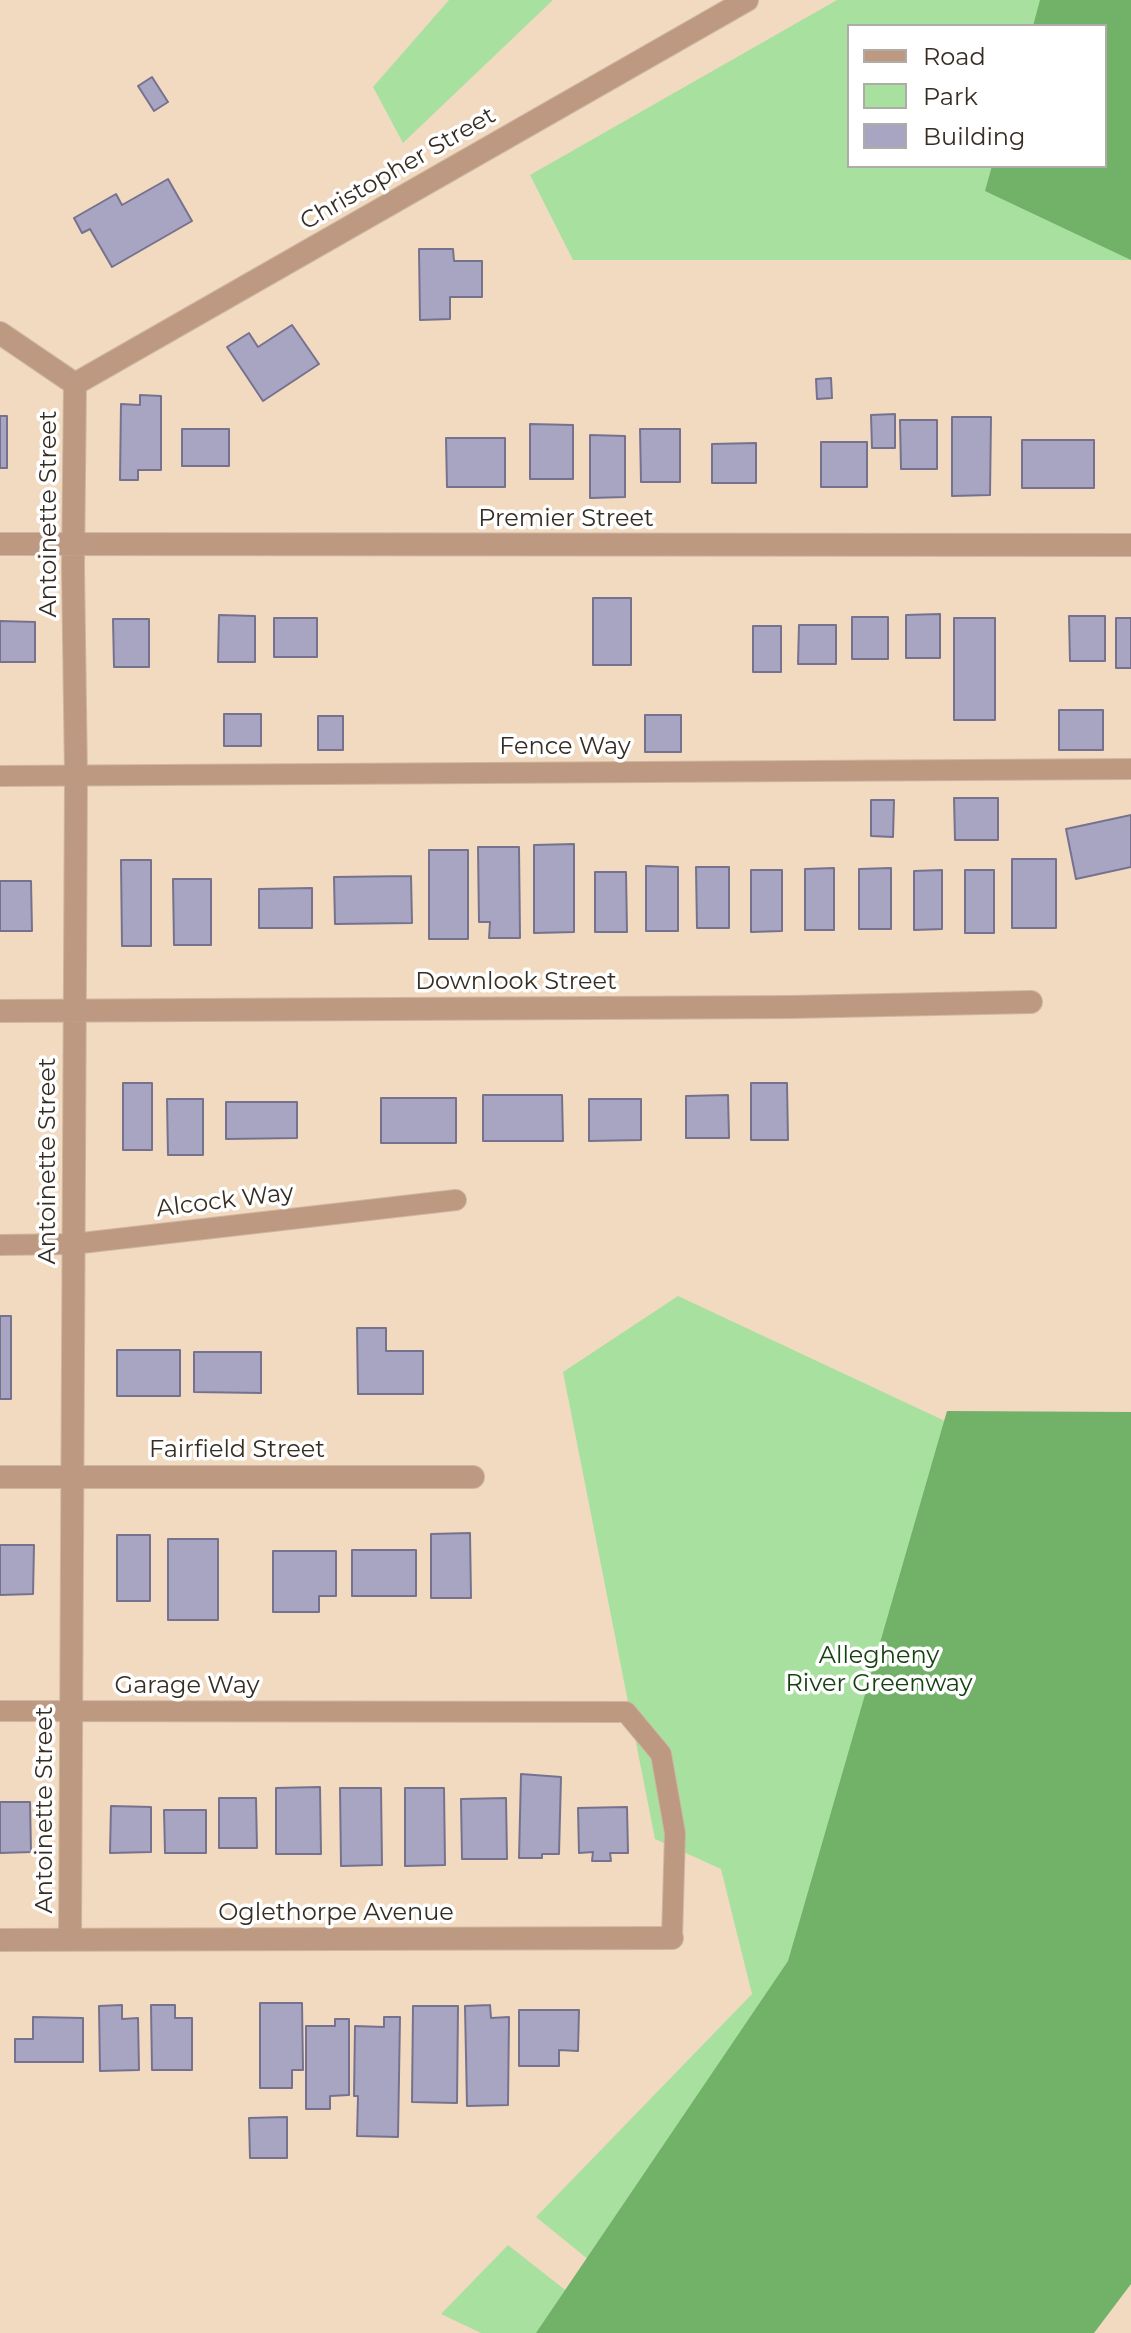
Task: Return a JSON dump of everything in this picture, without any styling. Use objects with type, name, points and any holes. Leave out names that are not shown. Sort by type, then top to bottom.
[{"type":"street","name":"Christopher Street","points":[[75,384],[747,0]]},
{"type":"street","points":[[0,333],[75,384]]},
{"type":"street","name":"Antoinette Street","points":[[70,1939],[75,384]]},
{"type":"street","name":"Premier Street","points":[[0,544],[1131,545]]},
{"type":"street","name":"Downlook Street","points":[[0,1011],[791,1007],[1031,1002]]},
{"type":"street","name":"Fairfield Street","points":[[0,1477],[473,1477]]},
{"type":"street","name":"Oglethorpe Avenue","points":[[0,1940],[672,1938]]},
{"type":"lane","name":"Fence Way","points":[[0,776],[1131,769]]},
{"type":"lane","name":"Alcock Way","points":[[0,1245],[73,1244],[456,1200]]},
{"type":"lane","name":"Garage Way","points":[[0,1711],[626,1712],[661,1754],[675,1833],[672,1938]]},
{"type":"green space","points":[[449,0],[553,0],[403,143],[373,87]]},
{"type":"green space","points":[[837,0],[1131,0],[1131,260],[573,260],[530,175]]},
{"type":"green space","points":[[1040,0],[1131,0],[1131,260],[985,191],[991,168],[1107,168],[1107,24],[1034,24]]},
{"type":"green space","name":"Allegheny River Greenway","points":[[678,1296],[1131,1508],[679,2333],[536,2217],[752,1994],[721,1869],[655,1839],[563,1372]]},
{"type":"green space","name":"Allegheny River Greenway","points":[[947,1411],[1131,1412],[1131,2284],[1094,2333],[536,2333],[788,1961]]},
{"type":"green space","points":[[508,2245],[620,2333],[481,2333],[441,2314]]},
{"type":"building","points":[[152,77],[168,102],[154,111],[138,86]]},
{"type":"building","points":[[168,179],[192,221],[112,267],[90,229],[82,233],[74,218],[116,194],[122,205]]},
{"type":"building","points":[[419,249],[453,249],[454,261],[482,261],[482,297],[450,297],[450,319],[420,320]]},
{"type":"building","points":[[292,325],[319,364],[263,401],[227,347],[249,333],[258,347]]},
{"type":"building","points":[[831,378],[832,398],[817,399],[816,379]]},
{"type":"building","points":[[140,395],[161,396],[161,470],[138,470],[138,480],[120,480],[121,404],[140,405]]},
{"type":"building","points":[[895,414],[895,448],[872,448],[871,415]]},
{"type":"building","points":[[0,416],[7,416],[7,468],[0,468]]},
{"type":"building","points":[[952,417],[991,417],[990,495],[952,496]]},
{"type":"building","points":[[900,420],[937,420],[937,469],[901,469]]},
{"type":"building","points":[[530,424],[573,425],[573,479],[530,479]]},
{"type":"building","points":[[182,429],[229,429],[229,466],[182,466]]},
{"type":"building","points":[[640,429],[680,429],[680,482],[641,482]]},
{"type":"building","points":[[590,435],[625,436],[625,497],[590,498]]},
{"type":"building","points":[[446,438],[505,438],[505,487],[447,487]]},
{"type":"building","points":[[1022,440],[1094,440],[1094,488],[1022,488]]},
{"type":"building","points":[[821,442],[867,442],[867,487],[821,487]]},
{"type":"building","points":[[756,443],[756,483],[712,483],[712,444]]},
{"type":"building","points":[[593,598],[631,598],[631,665],[593,665]]},
{"type":"building","points":[[940,614],[940,658],[906,658],[906,615]]},
{"type":"building","points":[[219,615],[255,616],[255,662],[218,662]]},
{"type":"building","points":[[1069,616],[1105,616],[1105,661],[1070,661]]},
{"type":"building","points":[[852,617],[888,617],[888,659],[852,659]]},
{"type":"building","points":[[274,618],[317,618],[317,657],[274,657]]},
{"type":"building","points":[[954,618],[995,618],[995,720],[954,720]]},
{"type":"building","points":[[1116,618],[1131,618],[1131,668],[1116,668]]},
{"type":"building","points":[[113,619],[149,619],[149,667],[114,667]]},
{"type":"building","points":[[0,621],[35,622],[35,662],[0,662]]},
{"type":"building","points":[[799,625],[836,625],[836,664],[798,664]]},
{"type":"building","points":[[753,626],[781,626],[781,672],[753,672]]},
{"type":"building","points":[[1059,710],[1103,710],[1103,750],[1059,750]]},
{"type":"building","points":[[224,714],[261,714],[261,746],[224,746]]},
{"type":"building","points":[[645,715],[681,715],[681,752],[645,752]]},
{"type":"building","points":[[318,716],[343,716],[343,750],[318,750]]},
{"type":"building","points":[[954,798],[998,798],[998,840],[955,840]]},
{"type":"building","points":[[871,800],[894,800],[893,837],[871,836]]},
{"type":"building","points":[[1131,815],[1131,867],[1076,879],[1066,829]]},
{"type":"building","points":[[574,844],[574,932],[534,933],[534,845]]},
{"type":"building","points":[[478,847],[519,847],[520,938],[489,938],[490,922],[479,922]]},
{"type":"building","points":[[429,850],[468,850],[468,939],[429,939]]},
{"type":"building","points":[[1012,859],[1056,859],[1056,928],[1012,928]]},
{"type":"building","points":[[121,860],[151,860],[151,946],[122,946]]},
{"type":"building","points":[[646,866],[678,867],[678,931],[646,931]]},
{"type":"building","points":[[696,867],[729,867],[729,928],[697,928]]},
{"type":"building","points":[[834,868],[834,930],[805,930],[805,869]]},
{"type":"building","points":[[891,868],[891,929],[859,929],[859,869]]},
{"type":"building","points":[[751,870],[782,870],[782,931],[751,932]]},
{"type":"building","points":[[942,870],[942,929],[914,930],[914,871]]},
{"type":"building","points":[[965,870],[994,870],[994,933],[965,933]]},
{"type":"building","points":[[595,872],[626,872],[627,932],[595,932]]},
{"type":"building","points":[[411,876],[412,923],[335,924],[334,877]]},
{"type":"building","points":[[173,879],[211,879],[211,945],[174,945]]},
{"type":"building","points":[[0,881],[31,881],[32,931],[0,931]]},
{"type":"building","points":[[312,888],[312,928],[259,928],[259,889]]},
{"type":"building","points":[[123,1083],[152,1083],[152,1150],[123,1150]]},
{"type":"building","points":[[751,1083],[787,1083],[788,1140],[751,1140]]},
{"type":"building","points":[[483,1095],[562,1095],[563,1141],[483,1141]]},
{"type":"building","points":[[728,1095],[729,1138],[686,1138],[686,1096]]},
{"type":"building","points":[[381,1098],[456,1098],[456,1143],[381,1143]]},
{"type":"building","points":[[167,1099],[203,1099],[203,1155],[168,1155]]},
{"type":"building","points":[[589,1099],[641,1099],[641,1140],[589,1141]]},
{"type":"building","points":[[226,1102],[297,1102],[297,1138],[226,1139]]},
{"type":"building","points":[[0,1316],[11,1316],[11,1399],[0,1399]]},
{"type":"building","points":[[357,1328],[386,1328],[386,1351],[423,1351],[423,1394],[358,1394]]},
{"type":"building","points":[[117,1350],[180,1350],[180,1396],[117,1396]]},
{"type":"building","points":[[194,1352],[261,1352],[261,1393],[194,1392]]},
{"type":"building","points":[[470,1533],[471,1598],[431,1598],[431,1534]]},
{"type":"building","points":[[117,1535],[150,1535],[150,1601],[117,1601]]},
{"type":"building","points":[[168,1539],[218,1539],[218,1620],[168,1620]]},
{"type":"building","points":[[0,1545],[34,1545],[33,1594],[0,1595]]},
{"type":"building","points":[[352,1550],[416,1550],[416,1596],[352,1596]]},
{"type":"building","points":[[273,1551],[336,1551],[336,1596],[319,1596],[319,1612],[273,1612]]},
{"type":"building","points":[[521,1774],[561,1777],[559,1854],[519,1858]]},
{"type":"building","points":[[320,1787],[321,1854],[276,1854],[276,1788]]},
{"type":"building","points":[[340,1788],[381,1788],[382,1865],[341,1866]]},
{"type":"building","points":[[405,1788],[444,1788],[445,1865],[405,1866]]},
{"type":"building","points":[[219,1798],[256,1798],[257,1848],[219,1848]]},
{"type":"building","points":[[506,1798],[507,1859],[462,1859],[461,1799]]},
{"type":"building","points":[[0,1802],[30,1802],[31,1852],[0,1853]]},
{"type":"building","points":[[111,1806],[151,1807],[151,1852],[110,1853]]},
{"type":"building","points":[[627,1807],[628,1853],[610,1853],[611,1861],[592,1861],[593,1852],[579,1853],[578,1808]]},
{"type":"building","points":[[164,1810],[206,1810],[206,1853],[165,1853]]},
{"type":"building","points":[[260,2003],[302,2003],[303,2070],[292,2070],[292,2088],[260,2088]]},
{"type":"building","points":[[122,2005],[122,2019],[138,2018],[139,2070],[100,2071],[99,2006]]},
{"type":"building","points":[[151,2005],[175,2005],[175,2018],[192,2018],[192,2070],[152,2070]]},
{"type":"building","points":[[490,2005],[491,2018],[509,2017],[508,2105],[467,2106],[465,2006]]},
{"type":"building","points":[[413,2006],[458,2006],[457,2103],[412,2102]]},
{"type":"building","points":[[519,2010],[579,2010],[578,2051],[559,2050],[559,2066],[519,2066]]},
{"type":"building","points":[[33,2017],[83,2018],[83,2062],[15,2062],[15,2039],[33,2039]]},
{"type":"building","points":[[384,2017],[400,2017],[398,2137],[357,2136],[355,2026],[384,2027]]},
{"type":"building","points":[[335,2019],[349,2019],[349,2095],[330,2096],[330,2109],[306,2109],[306,2026],[335,2026]]},
{"type":"building","points":[[287,2117],[287,2158],[250,2158],[249,2118]]}]
